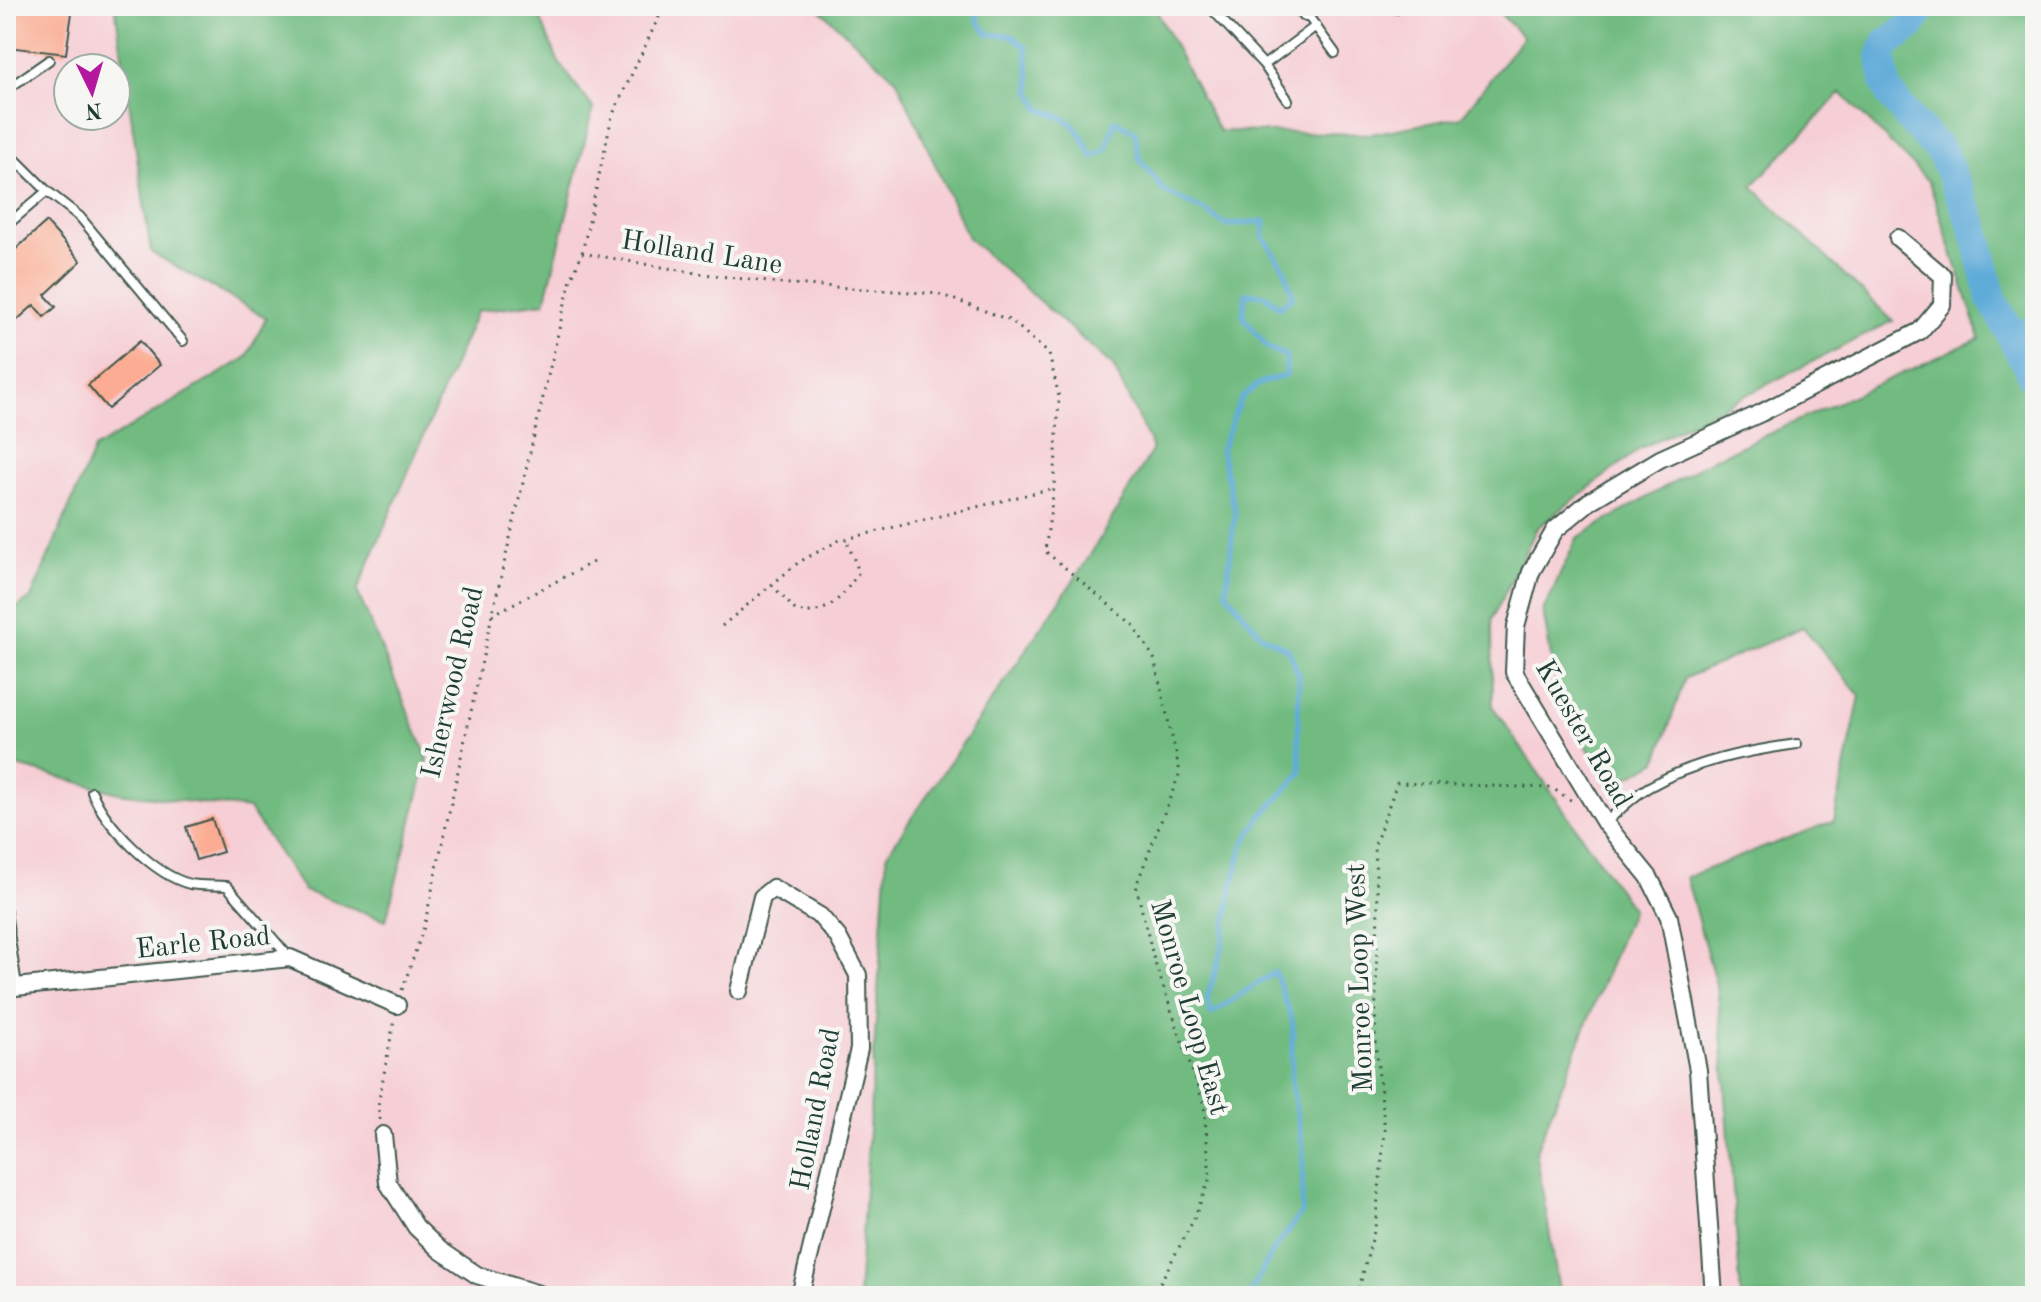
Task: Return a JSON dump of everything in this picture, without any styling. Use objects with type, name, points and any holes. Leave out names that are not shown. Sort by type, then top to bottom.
[{"type":"street","name":"Kuester Road","points":[[1714,1296],[1698,1070],[1669,917],[1649,877],[1605,823],[1514,672],[1516,626],[1531,572],[1555,530],[1590,501],[1660,459],[1761,413],[1920,331],[1942,305],[1943,276],[1898,238]]},
{"type":"street","name":"Holland Road","points":[[739,991],[762,897],[773,888],[820,916],[838,937],[858,975],[859,1049],[800,1296]]},
{"type":"street","name":"Earle Road","points":[[11,987],[290,958],[397,1005]]},
{"type":"street","points":[[383,1135],[388,1183],[416,1227],[440,1250],[477,1275],[545,1296]]},
{"type":"lane","points":[[1209,6],[1264,65],[1288,100]]},
{"type":"lane","points":[[1264,65],[1310,13],[1335,53]]},
{"type":"lane","points":[[6,90],[49,60]]},
{"type":"lane","points":[[6,150],[47,191],[80,217],[183,341]]},
{"type":"lane","points":[[6,226],[47,191]]},
{"type":"lane","points":[[6,422],[6,449]]},
{"type":"lane","points":[[1605,823],[1647,787],[1691,768],[1742,752],[1797,744]]},
{"type":"lane","points":[[92,792],[98,807],[121,836],[160,870],[189,884],[227,886],[290,958]]},
{"type":"lane","points":[[6,912],[11,987]]},
{"type":"path","name":"Isherwood Road","points":[[383,1135],[378,1105],[397,1005],[424,927],[492,615],[570,282],[582,253],[612,116],[664,6]]},
{"type":"path","name":"Holland Lane","points":[[582,253],[696,273],[816,288]]},
{"type":"path","name":"Monroe Loop East","points":[[816,288],[939,294],[1012,321],[1049,354],[1059,397],[1054,488],[1045,551],[1133,625],[1154,658],[1180,772],[1136,886],[1154,960],[1204,1105],[1210,1178],[1193,1221],[1153,1296]]},
{"type":"path","points":[[722,626],[799,562],[846,539],[1054,488]]},
{"type":"path","points":[[772,585],[796,611],[818,613],[843,596],[859,572],[846,539]]},
{"type":"path","points":[[492,615],[595,561]]},
{"type":"path","name":"Monroe Loop West","points":[[1357,1296],[1375,1228],[1385,1130],[1375,1041],[1378,902],[1374,847],[1397,783],[1552,788],[1579,806]]},
{"type":"shaded area","points":[[6,6],[2035,6],[2035,1296],[6,1296]]},
{"type":"green space","points":[[115,6],[535,6],[558,61],[593,108],[545,302],[477,311],[357,591],[428,759],[386,920],[304,891],[249,809],[119,793],[6,763],[6,615],[31,598],[94,449],[247,357],[266,318],[151,252],[132,122],[132,52],[122,52]]},
{"type":"green space","points":[[816,6],[1154,6],[1219,131],[1371,134],[1461,117],[1523,37],[1493,6],[2035,6],[2035,1296],[1741,1296],[1718,992],[1686,877],[1834,821],[1860,696],[1803,627],[1685,678],[1657,761],[1612,786],[1559,703],[1543,611],[1577,538],[1713,459],[1980,338],[1929,182],[1841,93],[1752,186],[1893,321],[1641,448],[1537,528],[1492,619],[1493,707],[1632,909],[1536,1151],[1560,1296],[858,1296],[887,854],[1086,562],[1153,449],[1113,366],[968,238],[897,80]]},
{"type":"building","points":[[13,6],[73,6],[66,52],[7,47]]},
{"type":"building","points":[[46,222],[81,261],[45,295],[56,307],[44,317],[34,305],[6,330],[6,258]]},
{"type":"building","points":[[140,341],[160,365],[108,409],[88,385]]},
{"type":"building","points":[[212,819],[223,852],[196,860],[186,827]]},
{"type":"waterway","points":[[979,6],[977,20],[988,34],[1013,36],[1026,47],[1031,92],[1041,110],[1068,120],[1083,138],[1092,157],[1106,150],[1115,121],[1135,132],[1139,158],[1165,192],[1226,225],[1265,221],[1263,236],[1285,270],[1293,296],[1280,307],[1265,295],[1246,293],[1243,316],[1268,348],[1286,356],[1286,375],[1260,383],[1241,398],[1221,450],[1235,513],[1226,592],[1261,635],[1288,649],[1299,675],[1301,773],[1260,818],[1243,845],[1221,953],[1207,998],[1211,1014],[1275,972],[1293,1023],[1291,1082],[1303,1147],[1302,1212],[1273,1251],[1249,1296]]},
{"type":"waterway","points":[[1923,6],[1910,27],[1886,44],[1882,54],[1885,83],[1908,117],[1942,153],[1974,227],[1992,299],[2035,380]]},
{"type":"waterway","points":[[2005,324],[2035,318]]}]
